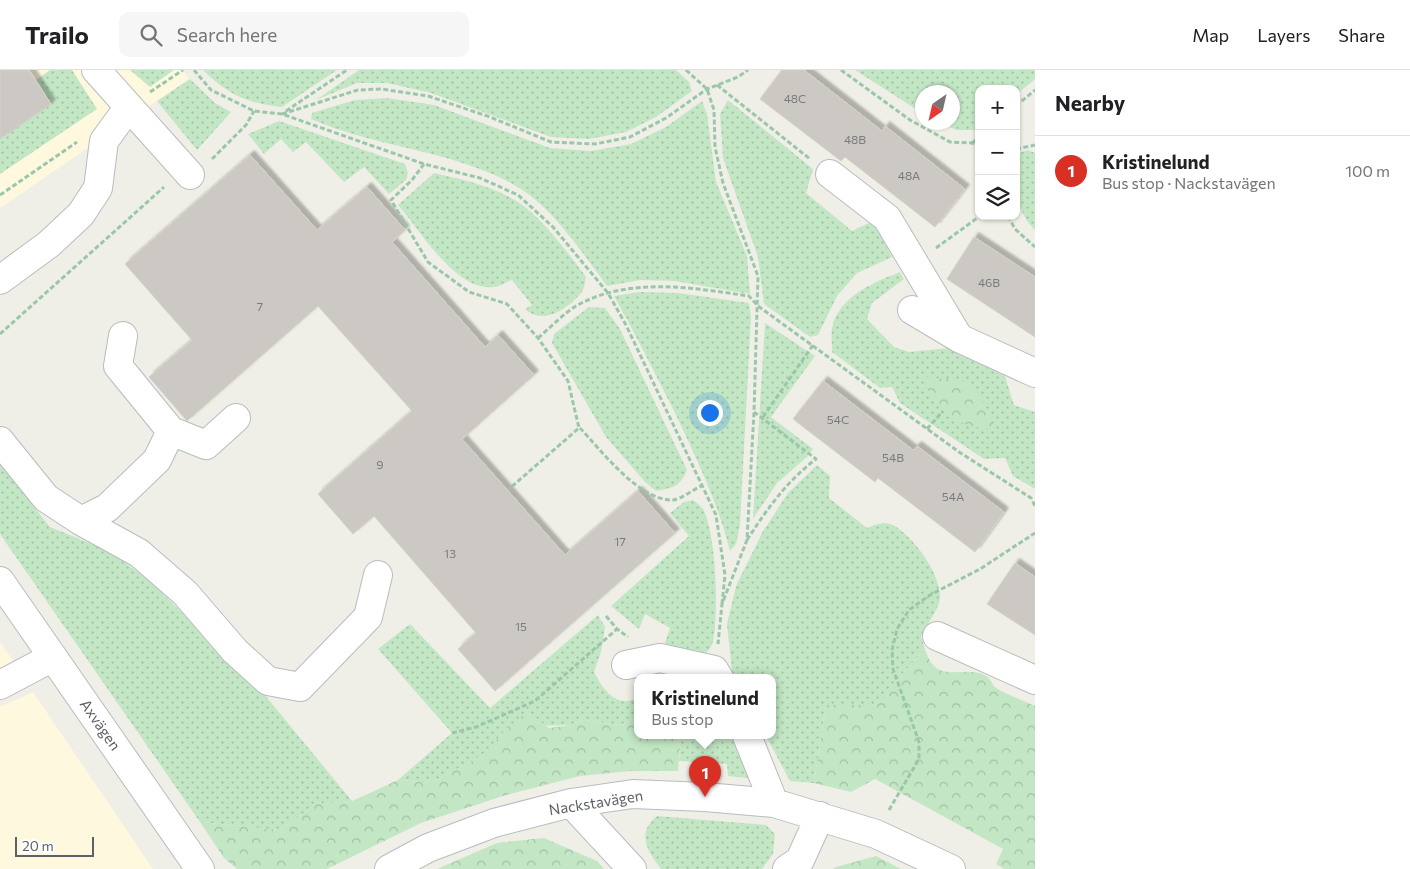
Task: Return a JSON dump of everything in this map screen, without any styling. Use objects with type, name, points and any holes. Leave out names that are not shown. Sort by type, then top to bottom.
[{"type":"street","points":[[96,70],[128,108],[190,175]]},
{"type":"street","points":[[0,280],[49,244],[81,214],[98,188],[104,141],[128,108]]},
{"type":"street","points":[[830,174],[887,218],[959,338]]},
{"type":"street","points":[[912,310],[959,338],[1035,373]]},
{"type":"street","points":[[123,336],[118,366],[171,431],[206,445],[236,418]]},
{"type":"street","points":[[81,521],[107,508],[157,460],[171,431]]},
{"type":"street","points":[[0,441],[46,498],[81,521],[139,553],[185,593],[235,651],[268,681],[300,687],[368,617],[378,575]]},
{"type":"street","name":"Axvägen","points":[[0,581],[10,613],[53,657],[200,869]]},
{"type":"street","points":[[938,636],[1035,680]]},
{"type":"street","points":[[0,686],[53,657]]},
{"type":"street","points":[[626,665],[660,658],[717,674]]},
{"type":"street","points":[[748,739],[774,803]]},
{"type":"street","name":"Nackstavägen","points":[[389,869],[428,848],[494,823],[572,803],[633,794],[774,803],[876,834],[951,869]]},
{"type":"street","points":[[572,803],[632,869]]},
{"type":"street","points":[[787,869],[800,860],[820,816]]},
{"type":"path","points":[[194,70],[211,90],[254,111],[282,114],[424,164],[480,178],[518,195],[554,227],[608,293],[626,325],[716,515],[725,575],[717,674]]},
{"type":"path","points":[[282,114],[347,70]]},
{"type":"path","points":[[686,70],[707,88],[714,110],[714,147],[723,183],[758,276],[754,412],[747,540]]},
{"type":"path","points":[[282,114],[358,90],[381,90],[428,96],[490,117],[551,142],[595,144],[630,137],[666,118],[707,88],[738,77],[748,70]]},
{"type":"path","points":[[840,70],[910,120],[950,142],[975,144]]},
{"type":"path","points":[[716,85],[830,174]]},
{"type":"path","points":[[1020,103],[1035,90]]},
{"type":"path","points":[[0,334],[167,183],[190,175],[206,164],[246,125],[254,111]]},
{"type":"path","points":[[1020,148],[1035,145]]},
{"type":"path","points":[[424,164],[412,180],[391,200],[428,262],[469,292],[507,304],[538,338],[568,381],[580,428],[632,482],[653,495],[674,500],[701,486]]},
{"type":"path","points":[[914,263],[975,220]]},
{"type":"path","points":[[1010,220],[1015,229],[1035,247]]},
{"type":"path","points":[[538,338],[576,306],[608,293],[641,288],[679,286],[749,296],[758,306],[927,428],[1031,498],[1035,506]]},
{"type":"path","points":[[763,417],[813,345]]},
{"type":"path","points":[[927,428],[943,411]]},
{"type":"path","points":[[722,604],[747,540],[767,508],[797,474],[816,460],[763,417],[754,412]]},
{"type":"path","points":[[509,489],[580,428]]},
{"type":"path","points":[[452,733],[476,727],[535,701],[616,629]]},
{"type":"shaded area","points":[[0,70],[183,70],[189,79],[0,208]]},
{"type":"shaded area","points":[[0,642],[16,665],[0,672]]},
{"type":"shaded area","points":[[33,692],[153,869],[0,869],[0,707]]},
{"type":"green space","points":[[50,70],[72,70],[97,109],[0,174],[0,139],[51,104],[36,80]]},
{"type":"green space","points":[[130,70],[174,70],[150,87]]},
{"type":"green space","points":[[203,70],[337,70],[282,107],[258,103],[230,92]]},
{"type":"green space","points":[[359,70],[676,70],[689,82],[692,91],[656,117],[626,132],[589,139],[551,137],[431,93],[387,83],[357,83],[316,100]]},
{"type":"green space","points":[[855,70],[1035,70],[1035,79],[1020,92],[1020,85],[975,85],[975,130],[960,130],[960,85],[915,85],[915,109]]},
{"type":"green space","points":[[190,79],[215,103],[231,112],[197,150],[157,101]]},
{"type":"green space","points":[[387,98],[434,105],[550,148],[591,151],[631,144],[666,127],[702,101],[707,114],[716,182],[747,256],[750,294],[675,281],[640,280],[607,286],[557,221],[521,189],[497,176],[472,166],[363,137],[311,119],[312,113],[355,100]]},
{"type":"green space","points":[[728,100],[813,169],[806,193],[852,231],[873,221],[892,257],[857,273],[837,296],[818,335],[810,337],[764,304],[758,257],[723,158],[720,114]]},
{"type":"green space","points":[[279,121],[405,164],[408,173],[406,180],[389,194],[364,167],[344,182],[306,142],[293,152],[281,139],[264,154],[248,134]]},
{"type":"green space","points":[[1028,150],[1035,153],[1035,230],[1028,222],[1020,206],[1020,153]]},
{"type":"green space","points":[[434,173],[484,186],[504,194],[533,213],[586,277],[582,292],[563,309],[547,316],[540,316],[532,314],[525,309],[532,305],[512,280],[496,287],[480,286],[466,280],[453,270],[428,243],[398,205]]},
{"type":"green space","points":[[900,272],[904,279],[872,303],[867,319],[894,347],[909,352],[949,348],[1005,376],[1014,405],[1035,412],[1035,489],[1013,476],[1005,458],[984,459],[900,403],[892,387],[880,388],[832,352],[832,328],[836,317],[849,299],[869,286]]},
{"type":"green space","points":[[640,292],[678,293],[749,303],[751,317],[740,525],[736,544],[730,551],[719,514],[697,460],[672,407],[614,296]]},
{"type":"green space","points":[[589,307],[605,308],[620,329],[687,470],[682,480],[675,486],[656,491],[645,482],[606,437],[552,343],[554,334]]},
{"type":"green space","points":[[765,323],[815,356],[771,417],[813,449],[807,457],[777,483],[753,519]]},
{"type":"green space","points":[[922,377],[953,380],[970,386],[977,391],[994,428],[970,426],[949,415],[933,398]]},
{"type":"green space","points":[[0,464],[50,527],[109,551],[149,580],[264,694],[352,801],[316,804],[280,830],[200,822],[0,534]]},
{"type":"green space","points":[[817,465],[830,476],[829,498],[867,528],[887,523],[893,525],[909,538],[925,557],[931,568],[939,588],[940,598],[935,612],[921,637],[925,649],[874,705],[826,705],[814,783],[790,781],[768,739],[776,739],[776,674],[734,674],[727,624],[736,586],[762,533],[788,493]]},
{"type":"green space","points":[[693,500],[704,511],[714,556],[715,629],[711,646],[702,656],[664,646],[670,628],[645,614],[639,629],[611,606],[689,536],[670,513],[684,502]]},
{"type":"green space","points":[[598,615],[605,627],[601,652],[594,672],[601,684],[616,699],[623,701],[634,699],[634,721],[619,725],[584,720],[570,725],[508,727],[483,755],[430,783],[398,780],[452,733],[378,649],[410,624],[490,708]]},
{"type":"green space","points":[[925,649],[930,661],[936,668],[944,671],[977,673],[986,676],[996,688],[1035,706],[1035,869],[1004,869],[996,864],[1003,849],[875,779],[851,792],[814,783],[826,705],[874,705]]},
{"type":"green space","points":[[528,712],[549,728],[570,725],[584,720],[619,725],[634,721],[634,739],[677,739],[680,746],[678,771],[630,771],[580,776],[506,795],[421,823],[327,869],[237,869],[224,858],[200,822],[280,830],[316,804],[352,801],[398,780],[430,783],[483,755],[508,727]]},
{"type":"green space","points":[[677,739],[742,739],[755,767],[748,778],[728,776],[727,764],[679,761],[680,746]]},
{"type":"green space","points":[[657,816],[766,825],[775,834],[773,854],[762,869],[661,869],[648,849],[645,835],[651,822]]},
{"type":"green space","points":[[544,838],[597,861],[604,869],[437,869],[497,843]]},
{"type":"green space","points":[[876,856],[901,869],[833,869],[836,867]]},
{"type":"building","points":[[0,70],[29,70],[51,104],[0,139]]},
{"type":"building","points":[[782,70],[804,70],[882,131],[885,126],[965,189],[935,227],[845,157],[841,161],[760,99]]},
{"type":"building","points":[[250,155],[317,230],[367,187],[405,230],[392,242],[485,347],[498,335],[534,375],[462,439],[565,555],[638,491],[675,533],[495,691],[458,649],[476,633],[374,516],[353,534],[318,494],[412,411],[318,306],[187,421],[149,377],[192,340],[125,264]]},
{"type":"building","points":[[974,237],[1035,277],[1035,337],[947,279]]},
{"type":"building","points":[[823,381],[913,450],[917,446],[1004,512],[975,552],[878,478],[875,482],[793,419]]},
{"type":"building","points":[[1015,563],[1035,577],[1035,635],[987,604]]},
{"type":"place","name":"Kristinelund","points":[[705,797]]}]
